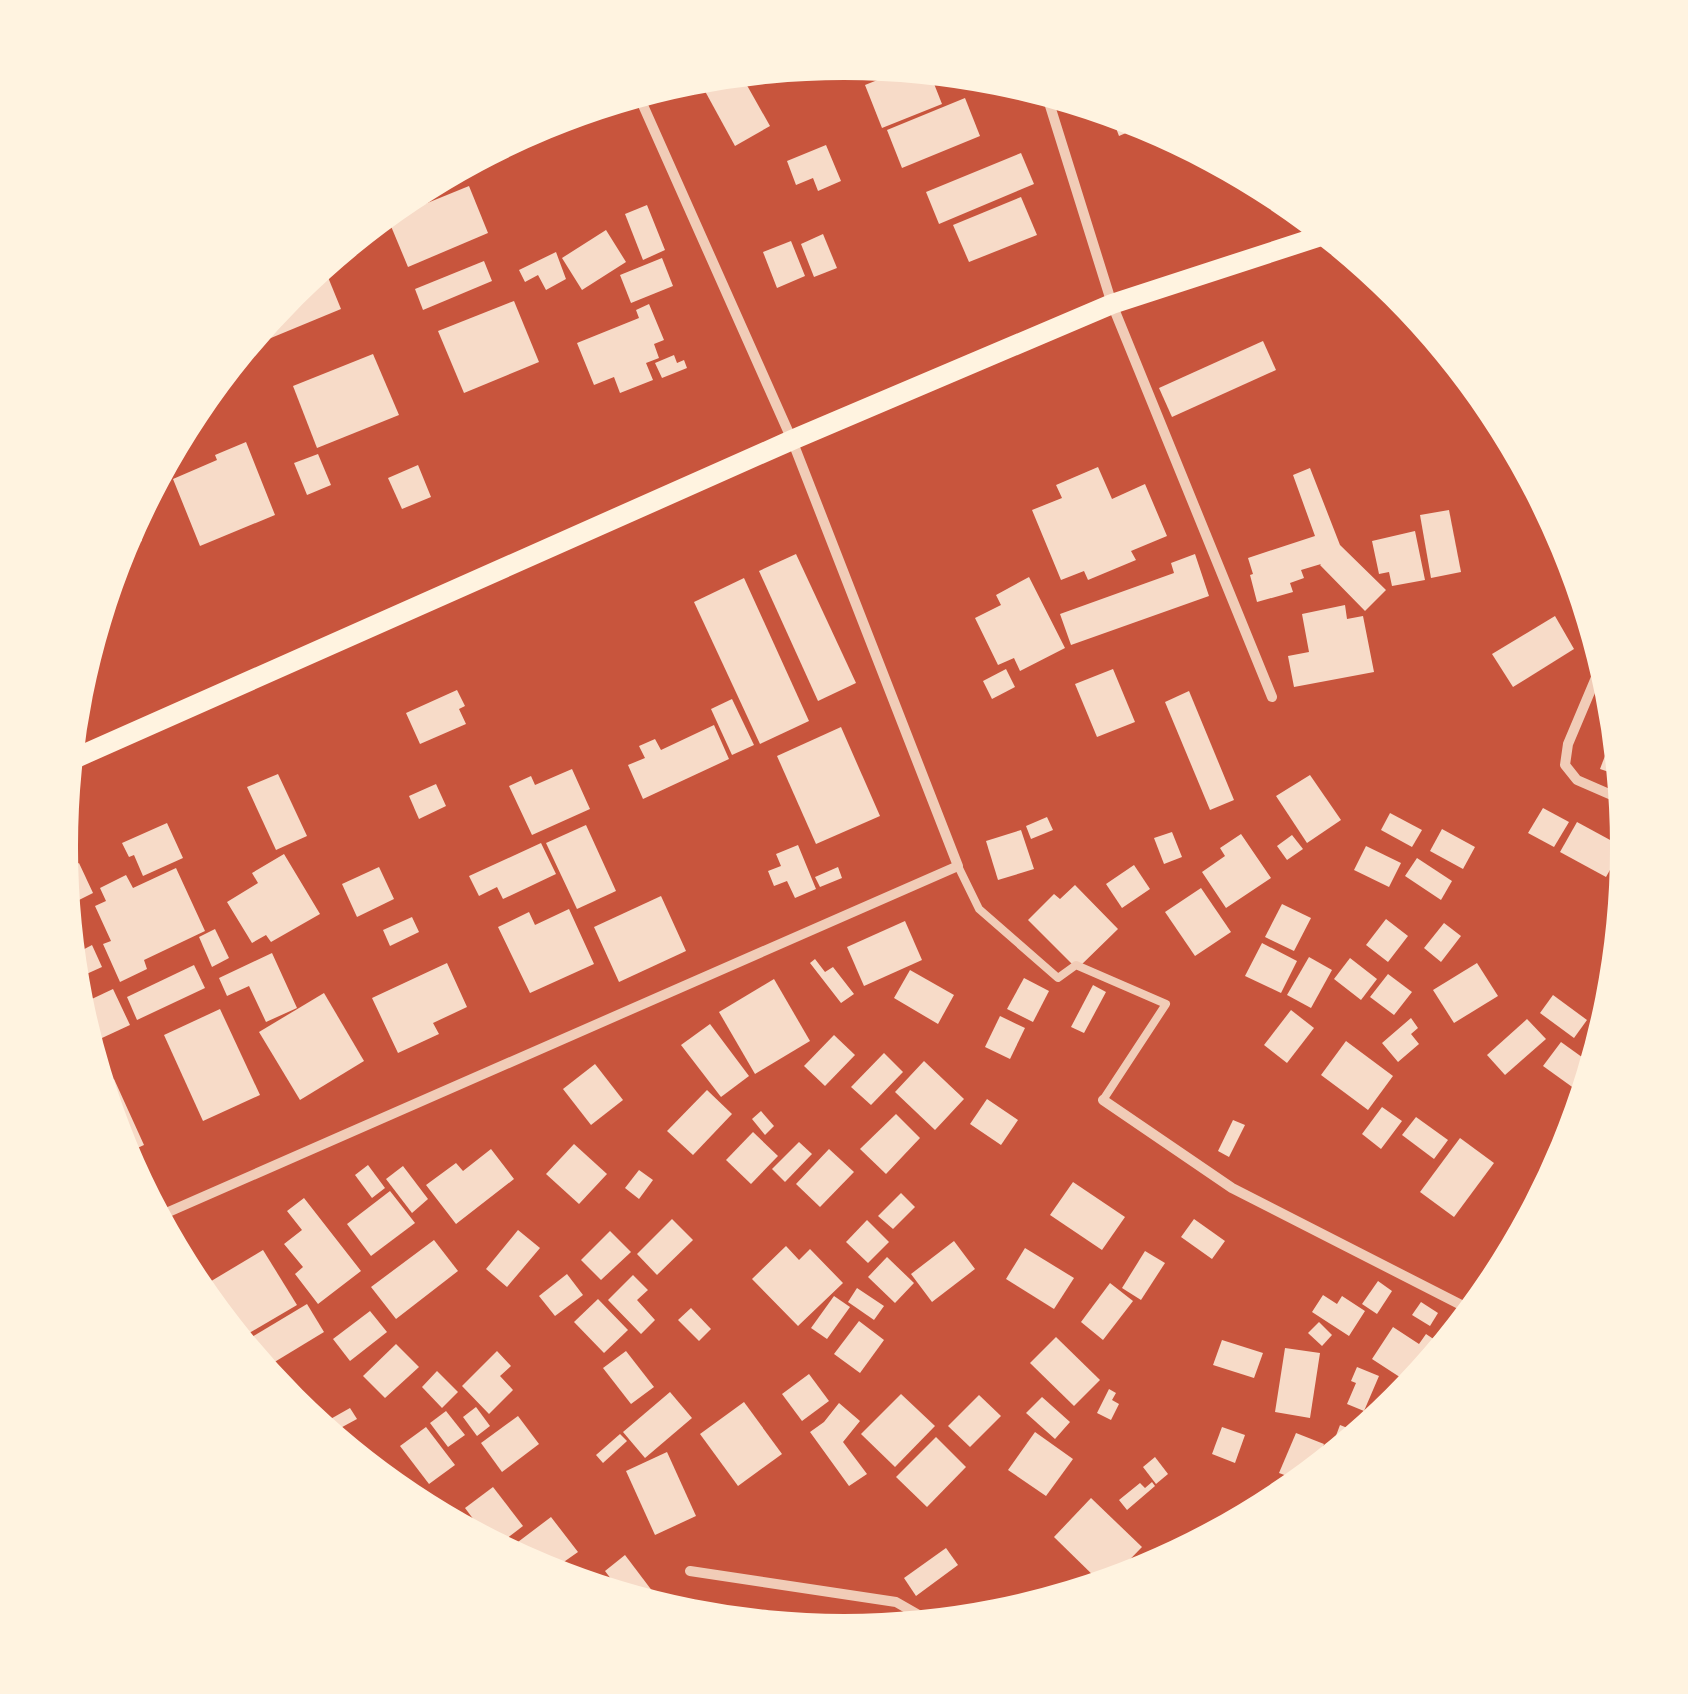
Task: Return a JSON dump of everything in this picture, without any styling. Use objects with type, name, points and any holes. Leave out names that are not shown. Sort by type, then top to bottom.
[{"type":"main road","points":[[83,754],[792,440],[1112,304],[1311,239]]},
{"type":"street","points":[[170,1211],[958,866],[792,440],[644,108]]},
{"type":"street","points":[[1051,110],[1112,304],[1272,697]]},
{"type":"street","points":[[1593,685],[1568,744],[1565,764],[1577,780],[1609,794]]},
{"type":"street","points":[[1103,1100],[1232,1188],[1460,1303]]},
{"type":"street","points":[[690,1572],[896,1602],[910,1610]]},
{"type":"lane","points":[[958,866],[979,909],[1058,978],[1076,966],[1166,1004],[1103,1100]]},
{"type":"building","points":[[874,81],[935,86],[942,104],[882,128],[865,85]]},
{"type":"building","points":[[748,87],[770,126],[735,146],[706,93]]},
{"type":"building","points":[[965,98],[980,136],[902,168],[887,130]]},
{"type":"building","points":[[826,145],[841,181],[818,191],[813,178],[796,185],[787,161]]},
{"type":"building","points":[[1021,153],[1034,184],[939,224],[926,192]]},
{"type":"building","points":[[469,186],[488,233],[408,267],[392,228],[433,201]]},
{"type":"building","points":[[1021,197],[1037,235],[969,262],[953,225]]},
{"type":"building","points":[[647,205],[665,250],[643,260],[625,214]]},
{"type":"building","points":[[606,230],[626,262],[582,290],[562,258]]},
{"type":"building","points":[[823,234],[837,268],[814,277],[801,244]]},
{"type":"building","points":[[791,241],[805,276],[777,288],[763,252]]},
{"type":"building","points":[[556,252],[566,279],[546,290],[538,275],[525,282],[519,270]]},
{"type":"building","points":[[662,258],[673,286],[631,303],[620,275]]},
{"type":"building","points":[[484,261],[492,281],[423,310],[415,289]]},
{"type":"building","points":[[329,280],[341,309],[272,337]]},
{"type":"building","points":[[514,301],[539,362],[464,393],[438,331]]},
{"type":"building","points":[[649,304],[664,340],[654,344],[659,358],[646,363],[653,380],[620,393],[614,377],[594,385],[577,343],[639,318],[636,310]]},
{"type":"building","points":[[1263,341],[1276,370],[1172,417],[1159,388]]},
{"type":"building","points":[[373,354],[399,415],[317,448],[293,386]]},
{"type":"building","points":[[674,355],[677,363],[684,360],[687,368],[662,378],[655,363]]},
{"type":"building","points":[[246,442],[275,515],[200,546],[173,479]]},
{"type":"building","points":[[318,454],[331,485],[307,495],[294,463]]},
{"type":"building","points":[[418,465],[431,497],[402,509],[388,478]]},
{"type":"building","points":[[1098,467],[1112,499],[1145,484],[1167,536],[1131,551],[1136,560],[1088,580],[1084,571],[1061,580],[1032,510],[1062,498],[1056,485]]},
{"type":"building","points":[[1310,468],[1340,545],[1386,590],[1365,611],[1321,564],[1301,570],[1304,578],[1290,583],[1293,592],[1257,602],[1248,558],[1315,536],[1293,475]]},
{"type":"building","points":[[1449,510],[1461,572],[1431,578],[1420,515]]},
{"type":"building","points":[[1415,531],[1425,580],[1392,586],[1389,572],[1379,574],[1372,541]]},
{"type":"building","points":[[796,554],[856,683],[818,701],[759,571]]},
{"type":"building","points":[[1195,554],[1209,596],[1071,645],[1060,614],[1174,573],[1171,563]]},
{"type":"building","points":[[1029,577],[1065,648],[1020,671],[1014,658],[998,665],[975,618],[1001,605],[996,595]]},
{"type":"building","points":[[744,578],[809,721],[760,744],[694,602]]},
{"type":"building","points":[[1345,605],[1347,619],[1363,616],[1374,672],[1294,687],[1288,656],[1309,652],[1302,614]]},
{"type":"building","points":[[1555,616],[1574,649],[1513,687],[1492,654]]},
{"type":"building","points":[[1006,669],[1015,687],[992,699],[983,681]]},
{"type":"building","points":[[1113,669],[1135,722],[1097,737],[1075,684]]},
{"type":"building","points":[[457,690],[465,706],[459,709],[466,724],[420,744],[406,713]]},
{"type":"building","points":[[1189,691],[1234,800],[1210,810],[1165,702]]},
{"type":"building","points":[[732,699],[754,745],[732,755],[711,709]]},
{"type":"building","points":[[714,725],[729,759],[643,799],[628,765],[645,758],[639,746],[655,739],[661,750]]},
{"type":"building","points":[[841,727],[880,816],[816,844],[777,756]]},
{"type":"building","points":[[572,769],[590,809],[532,835],[509,786],[531,776],[535,785]]},
{"type":"building","points":[[278,774],[307,836],[276,850],[247,787]]},
{"type":"building","points":[[1310,775],[1341,820],[1307,843],[1276,796]]},
{"type":"building","points":[[436,784],[446,806],[419,819],[409,796]]},
{"type":"building","points":[[1543,808],[1569,822],[1554,847],[1528,833]]},
{"type":"building","points":[[1390,813],[1422,830],[1412,847],[1381,830]]},
{"type":"building","points":[[1047,817],[1053,830],[1031,839],[1026,826]]},
{"type":"building","points":[[1577,822],[1610,840],[1610,871],[1606,877],[1560,852]]},
{"type":"building","points":[[167,823],[183,858],[143,876],[134,855],[129,857],[122,843]]},
{"type":"building","points":[[586,825],[616,891],[577,909],[546,843]]},
{"type":"building","points":[[1442,829],[1475,847],[1463,869],[1430,851]]},
{"type":"building","points":[[1021,830],[1034,869],[998,880],[986,841]]},
{"type":"building","points":[[1172,832],[1182,857],[1164,864],[1154,838]]},
{"type":"building","points":[[1241,834],[1271,878],[1226,908],[1202,872],[1225,856],[1220,848]]},
{"type":"building","points":[[1292,835],[1303,849],[1287,860],[1277,846]]},
{"type":"building","points":[[541,843],[556,874],[503,899],[497,887],[479,896],[469,876]]},
{"type":"building","points":[[798,845],[816,889],[795,898],[787,881],[774,886],[768,871],[781,866],[776,854]]},
{"type":"building","points":[[1366,846],[1401,863],[1389,887],[1354,870]]},
{"type":"building","points":[[284,854],[320,914],[271,942],[266,935],[252,943],[227,902],[258,883],[252,873]]},
{"type":"building","points":[[1417,858],[1452,881],[1441,900],[1405,876]]},
{"type":"building","points":[[78,863],[93,893],[79,900],[79,897]]},
{"type":"building","points":[[1134,865],[1150,889],[1122,908],[1106,884]]},
{"type":"building","points":[[379,867],[394,899],[357,917],[342,884]]},
{"type":"building","points":[[838,867],[842,878],[820,887],[815,877]]},
{"type":"building","points":[[176,868],[205,931],[144,960],[147,969],[120,982],[103,944],[111,941],[95,906],[106,901],[100,888],[126,875],[133,888]]},
{"type":"building","points":[[1075,885],[1118,929],[1077,969],[1028,920],[1054,894],[1060,899]]},
{"type":"building","points":[[1201,888],[1231,932],[1195,956],[1165,912]]},
{"type":"building","points":[[661,896],[686,951],[619,982],[594,927]]},
{"type":"building","points":[[1282,904],[1311,918],[1294,951],[1265,937]]},
{"type":"building","points":[[569,909],[594,964],[530,993],[498,927],[529,912],[535,925]]},
{"type":"building","points":[[412,917],[419,932],[390,946],[383,930]]},
{"type":"building","points":[[1386,919],[1408,936],[1388,962],[1366,945]]},
{"type":"building","points":[[905,921],[922,960],[864,986],[847,947]]},
{"type":"building","points":[[1444,923],[1461,936],[1441,962],[1424,948]]},
{"type":"building","points":[[215,929],[229,958],[212,967],[199,937]]},
{"type":"building","points":[[1262,943],[1297,961],[1281,993],[1245,976]]},
{"type":"building","points":[[92,945],[102,967],[88,973],[84,949]]},
{"type":"building","points":[[272,953],[297,1008],[266,1022],[249,986],[227,996],[219,978]]},
{"type":"building","points":[[1309,957],[1332,970],[1311,1008],[1287,995]]},
{"type":"building","points":[[1350,958],[1377,979],[1361,1000],[1334,979]]},
{"type":"building","points":[[815,959],[825,972],[833,967],[854,994],[841,1003],[810,963]]},
{"type":"building","points":[[447,963],[467,1007],[433,1023],[439,1034],[398,1053],[372,998]]},
{"type":"building","points":[[1477,963],[1498,996],[1454,1023],[1433,990]]},
{"type":"building","points":[[194,965],[205,988],[137,1020],[127,997]]},
{"type":"building","points":[[910,970],[954,995],[938,1024],[894,998]]},
{"type":"building","points":[[1388,974],[1412,992],[1394,1015],[1370,997]]},
{"type":"building","points":[[1024,978],[1049,991],[1033,1022],[1007,1009]]},
{"type":"building","points":[[774,979],[810,1041],[755,1074],[719,1012]]},
{"type":"building","points":[[1093,985],[1106,992],[1084,1033],[1071,1027]]},
{"type":"building","points":[[113,989],[130,1025],[102,1038],[92,999]]},
{"type":"building","points":[[324,993],[364,1061],[300,1100],[259,1032]]},
{"type":"building","points":[[1553,995],[1587,1020],[1574,1038],[1540,1013]]},
{"type":"building","points":[[220,1009],[260,1095],[203,1121],[164,1035]]},
{"type":"building","points":[[1291,1010],[1314,1028],[1287,1063],[1264,1045]]},
{"type":"building","points":[[1000,1016],[1025,1028],[1010,1059],[985,1047]]},
{"type":"building","points":[[1411,1018],[1418,1028],[1411,1034],[1419,1044],[1398,1062],[1382,1043]]},
{"type":"building","points":[[1527,1019],[1546,1039],[1505,1075],[1487,1055]]},
{"type":"building","points":[[710,1024],[749,1076],[721,1097],[681,1045]]},
{"type":"building","points":[[834,1035],[855,1055],[825,1086],[804,1066]]},
{"type":"building","points":[[1346,1041],[1393,1076],[1368,1110],[1321,1075]]},
{"type":"building","points":[[1561,1042],[1581,1056],[1572,1087],[1543,1066]]},
{"type":"building","points":[[884,1053],[903,1072],[871,1105],[851,1087]]},
{"type":"building","points":[[924,1061],[964,1099],[935,1130],[895,1092]]},
{"type":"building","points":[[595,1064],[623,1100],[591,1125],[563,1089]]},
{"type":"building","points":[[114,1079],[144,1145],[139,1147],[118,1093]]},
{"type":"building","points":[[707,1090],[732,1114],[693,1155],[667,1131]]},
{"type":"building","points":[[987,1099],[1018,1120],[1001,1145],[970,1124]]},
{"type":"building","points":[[1382,1107],[1402,1121],[1381,1149],[1362,1134]]},
{"type":"building","points":[[761,1111],[774,1126],[765,1135],[752,1119]]},
{"type":"building","points":[[896,1114],[920,1138],[886,1174],[860,1149]]},
{"type":"building","points":[[1416,1117],[1448,1140],[1434,1159],[1402,1135]]},
{"type":"building","points":[[1233,1120],[1245,1125],[1229,1157],[1218,1151]]},
{"type":"building","points":[[753,1132],[778,1156],[751,1184],[726,1160]]},
{"type":"building","points":[[1460,1138],[1494,1163],[1454,1217],[1420,1192]]},
{"type":"building","points":[[799,1142],[812,1154],[785,1182],[772,1169]]},
{"type":"building","points":[[574,1144],[607,1174],[579,1204],[546,1174]]},
{"type":"building","points":[[491,1149],[514,1179],[456,1224],[426,1185],[456,1163],[463,1171]]},
{"type":"building","points":[[829,1149],[854,1172],[820,1207],[796,1184]]},
{"type":"building","points":[[368,1165],[385,1188],[372,1198],[355,1175]]},
{"type":"building","points":[[403,1166],[428,1199],[412,1213],[386,1179]]},
{"type":"building","points":[[639,1170],[653,1180],[639,1199],[625,1188]]},
{"type":"building","points":[[1073,1182],[1125,1217],[1102,1250],[1050,1215]]},
{"type":"building","points":[[390,1191],[415,1223],[371,1256],[347,1224]]},
{"type":"building","points":[[901,1193],[915,1207],[893,1229],[878,1216]]},
{"type":"building","points":[[304,1198],[361,1271],[318,1304],[295,1274],[303,1267],[284,1244],[302,1230],[287,1211]]},
{"type":"building","points":[[672,1219],[693,1240],[657,1275],[637,1254]]},
{"type":"building","points":[[1194,1219],[1225,1241],[1212,1259],[1181,1237]]},
{"type":"building","points":[[867,1220],[889,1242],[868,1263],[846,1242]]},
{"type":"building","points":[[518,1230],[540,1248],[507,1287],[486,1269]]},
{"type":"building","points":[[610,1231],[631,1252],[601,1280],[581,1260]]},
{"type":"building","points":[[434,1240],[458,1271],[396,1319],[371,1287]]},
{"type":"building","points":[[954,1241],[975,1269],[932,1302],[911,1274]]},
{"type":"building","points":[[786,1246],[799,1260],[810,1249],[843,1283],[798,1326],[752,1279]]},
{"type":"building","points":[[1025,1248],[1074,1278],[1054,1309],[1006,1279]]},
{"type":"building","points":[[263,1250],[297,1305],[251,1332],[212,1280]]},
{"type":"building","points":[[1145,1251],[1165,1263],[1141,1300],[1122,1288]]},
{"type":"building","points":[[887,1257],[914,1283],[895,1303],[868,1277]]},
{"type":"building","points":[[567,1274],[583,1295],[555,1316],[539,1296]]},
{"type":"building","points":[[633,1275],[648,1290],[637,1300],[655,1320],[641,1334],[608,1300]]},
{"type":"building","points":[[1378,1281],[1392,1291],[1377,1314],[1362,1304]]},
{"type":"building","points":[[1110,1283],[1133,1301],[1103,1340],[1081,1322]]},
{"type":"building","points":[[857,1288],[884,1306],[874,1320],[848,1302]]},
{"type":"building","points":[[1323,1295],[1337,1304],[1342,1296],[1365,1311],[1349,1336],[1312,1312]]},
{"type":"building","points":[[834,1296],[850,1307],[827,1339],[811,1328]]},
{"type":"building","points":[[598,1299],[628,1330],[604,1353],[574,1322]]},
{"type":"building","points":[[1421,1302],[1438,1313],[1430,1326],[1412,1315]]},
{"type":"building","points":[[307,1304],[324,1332],[276,1361],[254,1336]]},
{"type":"building","points":[[691,1308],[711,1329],[699,1341],[678,1320]]},
{"type":"building","points":[[370,1311],[387,1332],[350,1361],[333,1339]]},
{"type":"building","points":[[859,1321],[884,1340],[860,1373],[834,1354]]},
{"type":"building","points":[[1319,1322],[1332,1335],[1322,1346],[1308,1333]]},
{"type":"building","points":[[1393,1327],[1419,1344],[1426,1334],[1432,1338],[1398,1376],[1372,1359]]},
{"type":"building","points":[[1056,1337],[1100,1380],[1074,1406],[1030,1363]]},
{"type":"building","points":[[1222,1340],[1263,1353],[1254,1378],[1213,1365]]},
{"type":"building","points":[[396,1344],[419,1367],[385,1398],[363,1376]]},
{"type":"building","points":[[1285,1348],[1320,1353],[1310,1418],[1275,1412]]},
{"type":"building","points":[[497,1351],[511,1366],[500,1376],[513,1390],[489,1414],[462,1386]]},
{"type":"building","points":[[626,1351],[654,1387],[631,1404],[603,1368]]},
{"type":"building","points":[[1357,1367],[1379,1376],[1363,1410],[1347,1404],[1356,1383],[1351,1381]]},
{"type":"building","points":[[437,1371],[458,1392],[442,1408],[422,1387]]},
{"type":"building","points":[[809,1374],[829,1401],[802,1421],[782,1394]]},
{"type":"building","points":[[1109,1389],[1116,1393],[1112,1400],[1119,1404],[1111,1420],[1097,1413]]},
{"type":"building","points":[[670,1392],[692,1418],[645,1458],[623,1432]]},
{"type":"building","points":[[901,1394],[935,1426],[895,1467],[861,1434]]},
{"type":"building","points":[[979,1395],[1001,1416],[970,1447],[948,1426]]},
{"type":"building","points":[[1042,1397],[1070,1422],[1055,1439],[1026,1413]]},
{"type":"building","points":[[744,1402],[782,1454],[738,1486],[700,1434]]},
{"type":"building","points":[[839,1403],[860,1421],[843,1442],[867,1474],[849,1486],[810,1432]]},
{"type":"building","points":[[476,1407],[490,1426],[477,1436],[463,1417]]},
{"type":"building","points":[[350,1408],[357,1419],[343,1426],[333,1418]]},
{"type":"building","points":[[446,1411],[465,1435],[448,1447],[430,1423]]},
{"type":"building","points":[[518,1416],[539,1444],[502,1472],[481,1443]]},
{"type":"building","points":[[426,1427],[455,1465],[429,1484],[400,1446]]},
{"type":"building","points":[[1222,1427],[1245,1435],[1235,1463],[1212,1454]]},
{"type":"building","points":[[1035,1432],[1073,1459],[1046,1496],[1008,1470]]},
{"type":"building","points":[[1296,1433],[1324,1444],[1283,1475],[1279,1473]]},
{"type":"building","points":[[620,1434],[627,1441],[603,1463],[596,1455]]},
{"type":"building","points":[[936,1437],[966,1467],[927,1507],[896,1477]]},
{"type":"building","points":[[667,1452],[696,1516],[655,1535],[626,1471]]},
{"type":"building","points":[[1155,1457],[1168,1474],[1156,1484],[1143,1467]]},
{"type":"building","points":[[1152,1482],[1155,1486],[1127,1510],[1119,1500],[1140,1483],[1145,1488]]},
{"type":"building","points":[[493,1487],[523,1526],[510,1536],[471,1516],[465,1508]]},
{"type":"building","points":[[1091,1498],[1142,1547],[1133,1557],[1091,1573],[1054,1537]]},
{"type":"building","points":[[551,1517],[578,1552],[566,1561],[520,1541]]},
{"type":"building","points":[[946,1548],[958,1565],[916,1596],[904,1578]]},
{"type":"building","points":[[625,1555],[650,1588],[609,1576],[605,1571]]}]
